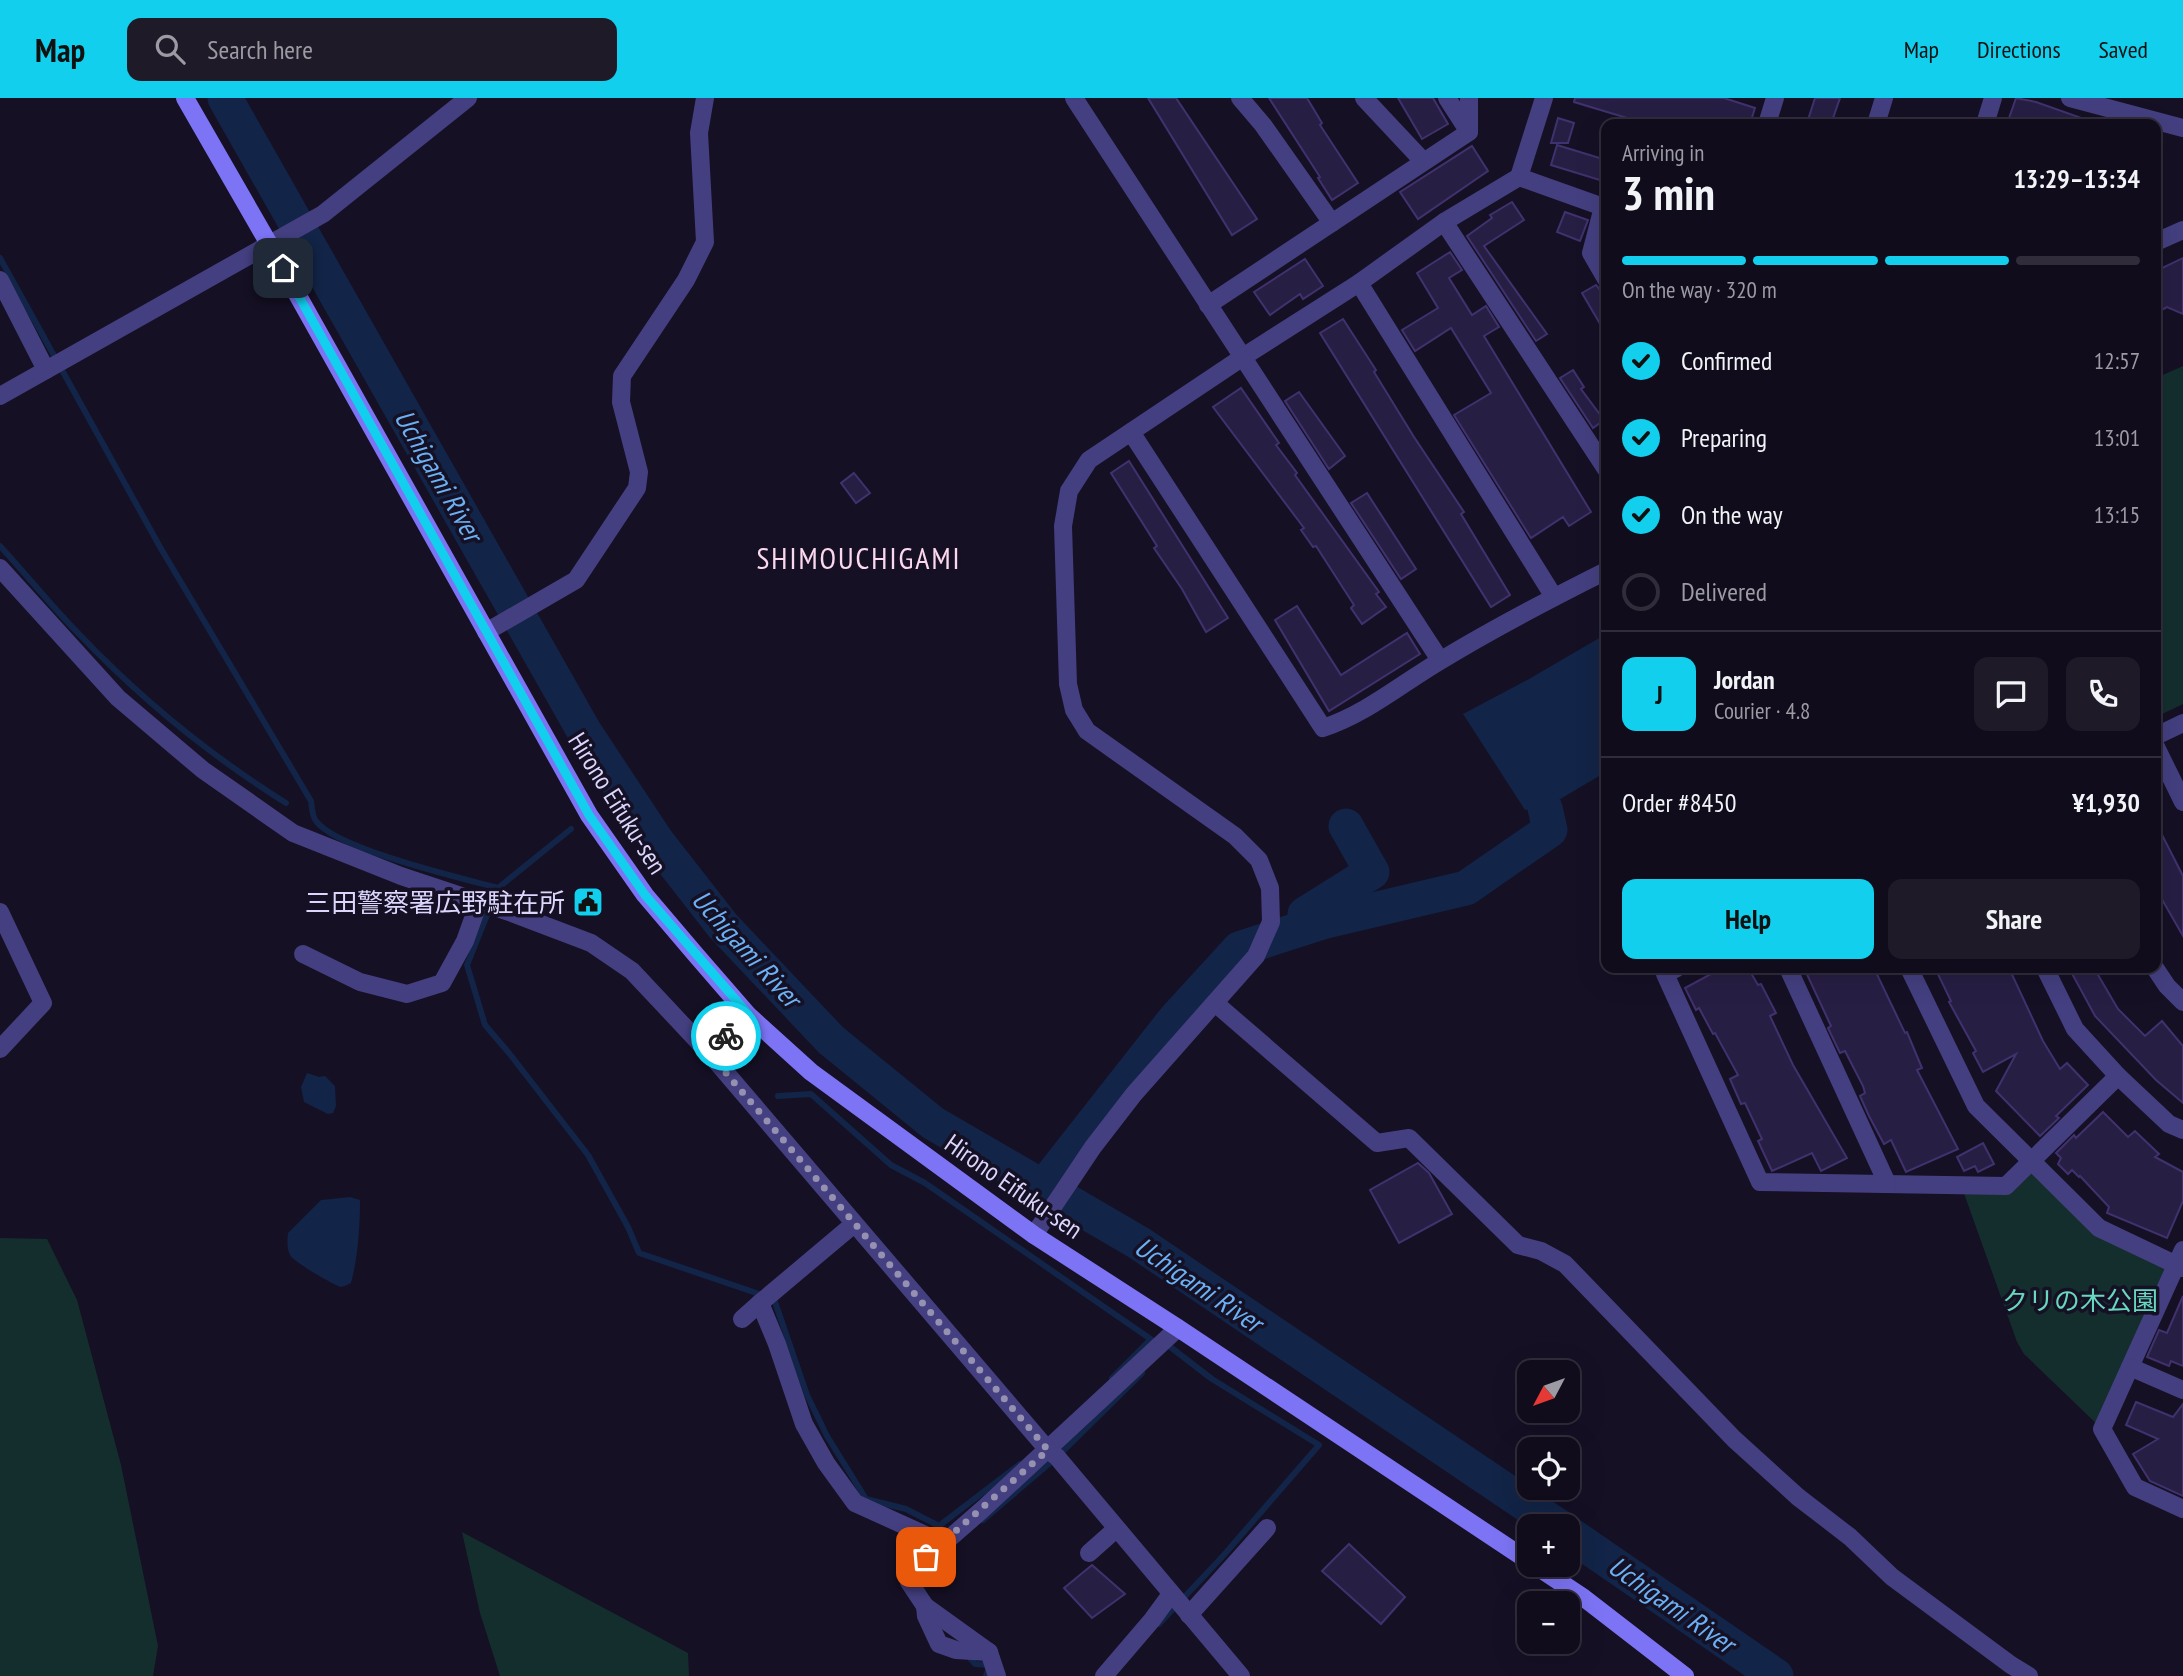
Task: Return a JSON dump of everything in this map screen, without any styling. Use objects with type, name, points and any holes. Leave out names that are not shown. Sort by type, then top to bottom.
[{"type":"main road","name":"Hirono Eifuku-sen","points":[[185,98],[589,815],[645,895],[748,1014],[811,1072],[1178,1328],[1517,1554]]},
{"type":"main road","name":"Hirono Eifuku-sen","points":[[1552,1577],[1584,1598],[1685,1676]]},
{"type":"street","points":[[0,396],[323,214],[468,98]]},
{"type":"street","points":[[486,632],[576,580],[637,488],[639,472],[621,402],[622,376],[686,280],[705,242],[699,134],[705,98]]},
{"type":"street","points":[[1074,98],[1440,660]]},
{"type":"street","points":[[1240,98],[1263,125],[1332,223]]},
{"type":"street","points":[[1364,98],[1423,161]]},
{"type":"street","points":[[1447,98],[1469,132]]},
{"type":"street","points":[[1469,98],[1469,132]]},
{"type":"street","points":[[1038,1229],[1093,1147],[1134,1094],[1256,956],[1271,922],[1270,888],[1259,860],[1235,836],[1087,731],[1074,710],[1068,684],[1063,526],[1069,491],[1089,460],[1359,283],[1444,222],[1518,177],[1544,98]]},
{"type":"street","points":[[1878,119],[1884,98]]},
{"type":"street","points":[[1987,119],[1993,98]]},
{"type":"street","points":[[2070,98],[2149,119]]},
{"type":"street","points":[[1768,119],[1770,99]]},
{"type":"street","points":[[2161,122],[2183,128]]},
{"type":"street","points":[[1208,305],[1469,132]]},
{"type":"street","points":[[1518,177],[1601,207]]},
{"type":"street","points":[[1601,221],[1591,253],[1601,270]]},
{"type":"street","points":[[1444,222],[1601,461]]},
{"type":"street","points":[[2161,240],[2183,230]]},
{"type":"street","points":[[0,280],[46,370]]},
{"type":"street","points":[[1359,283],[1554,597]]},
{"type":"street","points":[[1130,432],[1323,728],[1347,720],[1440,660],[1601,574]]},
{"type":"street","points":[[0,568],[118,698],[203,770],[293,833],[401,876],[591,943],[632,971],[709,1053],[1048,1450],[1057,1457],[1241,1676]]},
{"type":"street","points":[[2161,734],[2183,723]]},
{"type":"street","points":[[2161,757],[2183,802]]},
{"type":"street","points":[[303,954],[360,982],[407,994],[442,983],[465,941],[479,902]]},
{"type":"street","points":[[0,913],[43,1003],[0,1049]]},
{"type":"street","points":[[1669,973],[1760,1182],[2006,1186],[2118,1076]]},
{"type":"street","points":[[1790,973],[1888,1183]]},
{"type":"street","points":[[1911,973],[1976,1106],[2099,1228],[2181,1261],[2102,1429],[2135,1487],[2183,1509]]},
{"type":"street","points":[[2047,973],[2075,1029],[2118,1076],[2169,1124],[2183,1130]]},
{"type":"street","points":[[2159,973],[2183,1002]]},
{"type":"street","points":[[1215,1003],[1377,1143],[1409,1138],[1518,1245],[1541,1251],[1565,1264],[1734,1439],[1789,1489],[1850,1537],[1892,1577],[2029,1676]]},
{"type":"street","points":[[709,1053],[748,1014]]},
{"type":"street","points":[[742,1319],[854,1224]]},
{"type":"street","points":[[760,1303],[804,1424],[826,1463],[855,1503],[943,1543]]},
{"type":"street","points":[[997,1676],[989,1652],[925,1606],[909,1582],[911,1572],[1048,1450],[1178,1328]]},
{"type":"street","points":[[2130,1367],[2183,1390]]},
{"type":"street","points":[[1189,1615],[1267,1528]]},
{"type":"street","points":[[1089,1553],[1116,1529]]},
{"type":"street","points":[[1104,1676],[1153,1620],[1171,1594]]},
{"type":"green space","points":[[2183,366],[2183,704],[2161,715],[2161,376]]},
{"type":"green space","name":"クリの木公園","points":[[2031,1161],[2099,1228],[2176,1265],[2102,1429],[2024,1354],[2017,1342],[1961,1185],[2006,1186]]},
{"type":"green space","points":[[0,1238],[47,1239],[77,1300],[121,1465],[158,1646],[153,1676],[0,1676]]},
{"type":"green space","points":[[462,1532],[688,1653],[689,1676],[500,1676],[480,1613]]},
{"type":"water","points":[[1601,637],[1601,775],[1545,808],[1525,810],[1463,714]]},
{"type":"water","points":[[307,1073],[325,1076],[335,1086],[336,1106],[333,1113],[328,1114],[304,1102],[301,1087]]},
{"type":"water","points":[[350,1197],[360,1200],[358,1242],[351,1283],[341,1287],[314,1273],[290,1255],[288,1233],[321,1200]]},
{"type":"building","points":[[1148,98],[1176,98],[1257,219],[1232,235]]},
{"type":"building","points":[[1269,98],[1307,98],[1322,123],[1320,125],[1358,183],[1332,200]]},
{"type":"building","points":[[1398,98],[1433,98],[1448,124],[1422,139]]},
{"type":"building","points":[[1575,98],[1724,98],[1755,108],[1752,119],[1630,119],[1574,102]]},
{"type":"building","points":[[1815,98],[1840,98],[1833,119],[1808,119]]},
{"type":"building","points":[[2016,98],[2084,119],[2009,119]]},
{"type":"building","points":[[1558,118],[1574,123],[1568,143],[1551,143]]},
{"type":"building","points":[[1557,145],[1601,158],[1601,180],[1551,165]]},
{"type":"building","points":[[1472,146],[1488,171],[1418,219],[1400,192]]},
{"type":"building","points":[[1512,202],[1524,220],[1484,246],[1547,334],[1536,341],[1467,236],[1492,218],[1490,215]]},
{"type":"building","points":[[1565,212],[1588,220],[1580,241],[1557,232]]},
{"type":"building","points":[[1450,252],[1462,270],[1449,278],[1472,315],[1486,306],[1499,327],[1484,336],[1591,512],[1569,526],[1563,517],[1531,538],[1454,415],[1491,393],[1451,328],[1415,351],[1402,330],[1438,308],[1417,273]]},
{"type":"building","points":[[2183,258],[2183,314],[2167,307],[2161,310],[2161,269]]},
{"type":"building","points":[[1305,259],[1323,286],[1303,299],[1300,294],[1270,315],[1254,292]]},
{"type":"building","points":[[1596,285],[1601,291],[1601,325],[1582,293]]},
{"type":"building","points":[[1343,319],[1414,437],[1464,512],[1461,514],[1510,595],[1491,607],[1320,333]]},
{"type":"building","points":[[1573,370],[1584,387],[1581,389],[1601,416],[1601,422],[1593,428],[1560,378]]},
{"type":"building","points":[[1241,388],[1279,443],[1276,445],[1297,473],[1295,475],[1379,592],[1376,594],[1386,607],[1362,624],[1351,608],[1354,605],[1316,546],[1313,547],[1301,530],[1304,528],[1213,407]]},
{"type":"building","points":[[1299,392],[1345,456],[1329,469],[1285,401]]},
{"type":"building","points":[[1129,461],[1228,618],[1206,632],[1111,473]]},
{"type":"building","points":[[854,473],[870,493],[856,503],[841,483]]},
{"type":"building","points":[[1367,493],[1416,569],[1401,579],[1351,503]]},
{"type":"building","points":[[1297,606],[1341,675],[1407,633],[1420,654],[1329,711],[1275,620]]},
{"type":"building","points":[[2161,833],[2183,876],[2183,936],[2161,898]]},
{"type":"building","points":[[1713,973],[1751,973],[1758,985],[1761,984],[1776,1013],[1770,1016],[1793,1065],[1847,1158],[1821,1171],[1812,1153],[1772,1171],[1758,1141],[1762,1139],[1730,1079],[1738,1075],[1715,1033],[1713,1034],[1699,1008],[1696,1010],[1685,988]]},
{"type":"building","points":[[1806,973],[1876,973],[1905,1033],[1907,1032],[1922,1068],[1917,1070],[1958,1149],[1906,1172],[1891,1140],[1884,1144],[1869,1116],[1860,1096],[1865,1093],[1863,1086],[1845,1051],[1840,1053],[1828,1028],[1831,1026]]},
{"type":"building","points":[[1937,973],[2011,973],[2043,1041],[2060,1069],[2067,1063],[2088,1085],[2040,1136],[1996,1091],[2016,1054],[1983,1072],[1973,1053],[1976,1051],[1949,1002],[1951,1001]]},
{"type":"building","points":[[2072,973],[2097,973],[2118,1009],[2145,1036],[2162,1021],[2183,1046],[2183,1103],[2156,1080],[2095,1016]]},
{"type":"building","points":[[2103,1112],[2128,1137],[2135,1131],[2159,1154],[2155,1157],[2183,1172],[2183,1201],[2167,1238],[2107,1213],[2109,1207],[2080,1176],[2072,1170],[2068,1174],[2058,1164],[2061,1158],[2056,1153]]},
{"type":"building","points":[[1983,1143],[1994,1164],[1978,1172],[1975,1166],[1964,1171],[1957,1157]]},
{"type":"building","points":[[1418,1163],[1429,1173],[1452,1214],[1399,1243],[1370,1190]]},
{"type":"building","points":[[2183,1296],[2183,1366],[2171,1361],[2169,1366],[2147,1357],[2159,1330],[2167,1333]]},
{"type":"building","points":[[2136,1402],[2173,1417],[2183,1404],[2183,1496],[2150,1481],[2133,1454],[2158,1439],[2126,1425]]},
{"type":"building","points":[[1349,1544],[1405,1597],[1381,1624],[1322,1571]]},
{"type":"building","points":[[1092,1565],[1125,1594],[1092,1618],[1064,1588]]},
{"type":"waterway","name":"Uchigami River","points":[[225,98],[584,731],[656,840],[723,926],[831,1040],[933,1123],[1139,1243],[1540,1514]]},
{"type":"waterway","points":[[0,258],[160,547],[311,801],[316,821],[328,832],[373,852],[498,888]]},
{"type":"waterway","points":[[0,546],[69,623],[127,681],[204,746],[286,803]]},
{"type":"waterway","points":[[1043,1187],[1175,1019],[1239,949],[1322,922],[1466,888],[1550,830],[1545,808]]},
{"type":"waterway","points":[[1305,922],[1305,914],[1372,872],[1346,826]]},
{"type":"waterway","points":[[571,829],[498,888],[467,965],[485,1025],[588,1155],[628,1227],[639,1253],[774,1299],[807,1395],[827,1436],[866,1499],[906,1509],[939,1526],[1020,1464]]},
{"type":"waterway","points":[[778,1096],[811,1094],[891,1165],[925,1183],[1152,1340]]},
{"type":"waterway","points":[[1112,1378],[1150,1340]]},
{"type":"waterway","points":[[1159,1624],[1223,1556],[1319,1445],[1212,1379],[1169,1346],[1162,1344]]},
{"type":"waterway","points":[[983,1520],[1057,1457],[1142,1373]]},
{"type":"waterway","name":"Uchigami River","points":[[1580,1541],[1776,1676]]},
{"type":"waterway","points":[[923,1591],[921,1587],[929,1565]]},
{"type":"waterway","points":[[969,1653],[975,1664],[990,1665],[986,1676]]},
{"type":"way so far","points":[[726,1036],[709,1053],[1048,1450],[926,1557]]},
{"type":"place","name":"三田警察署広野駐在所","points":[[588,902]]},
{"type":"district","name":"SHIMOUCHIGAMI","points":[[859,557]]},
{"type":"route","points":[[283,268],[589,815],[645,895],[748,1014],[726,1036]]}]
